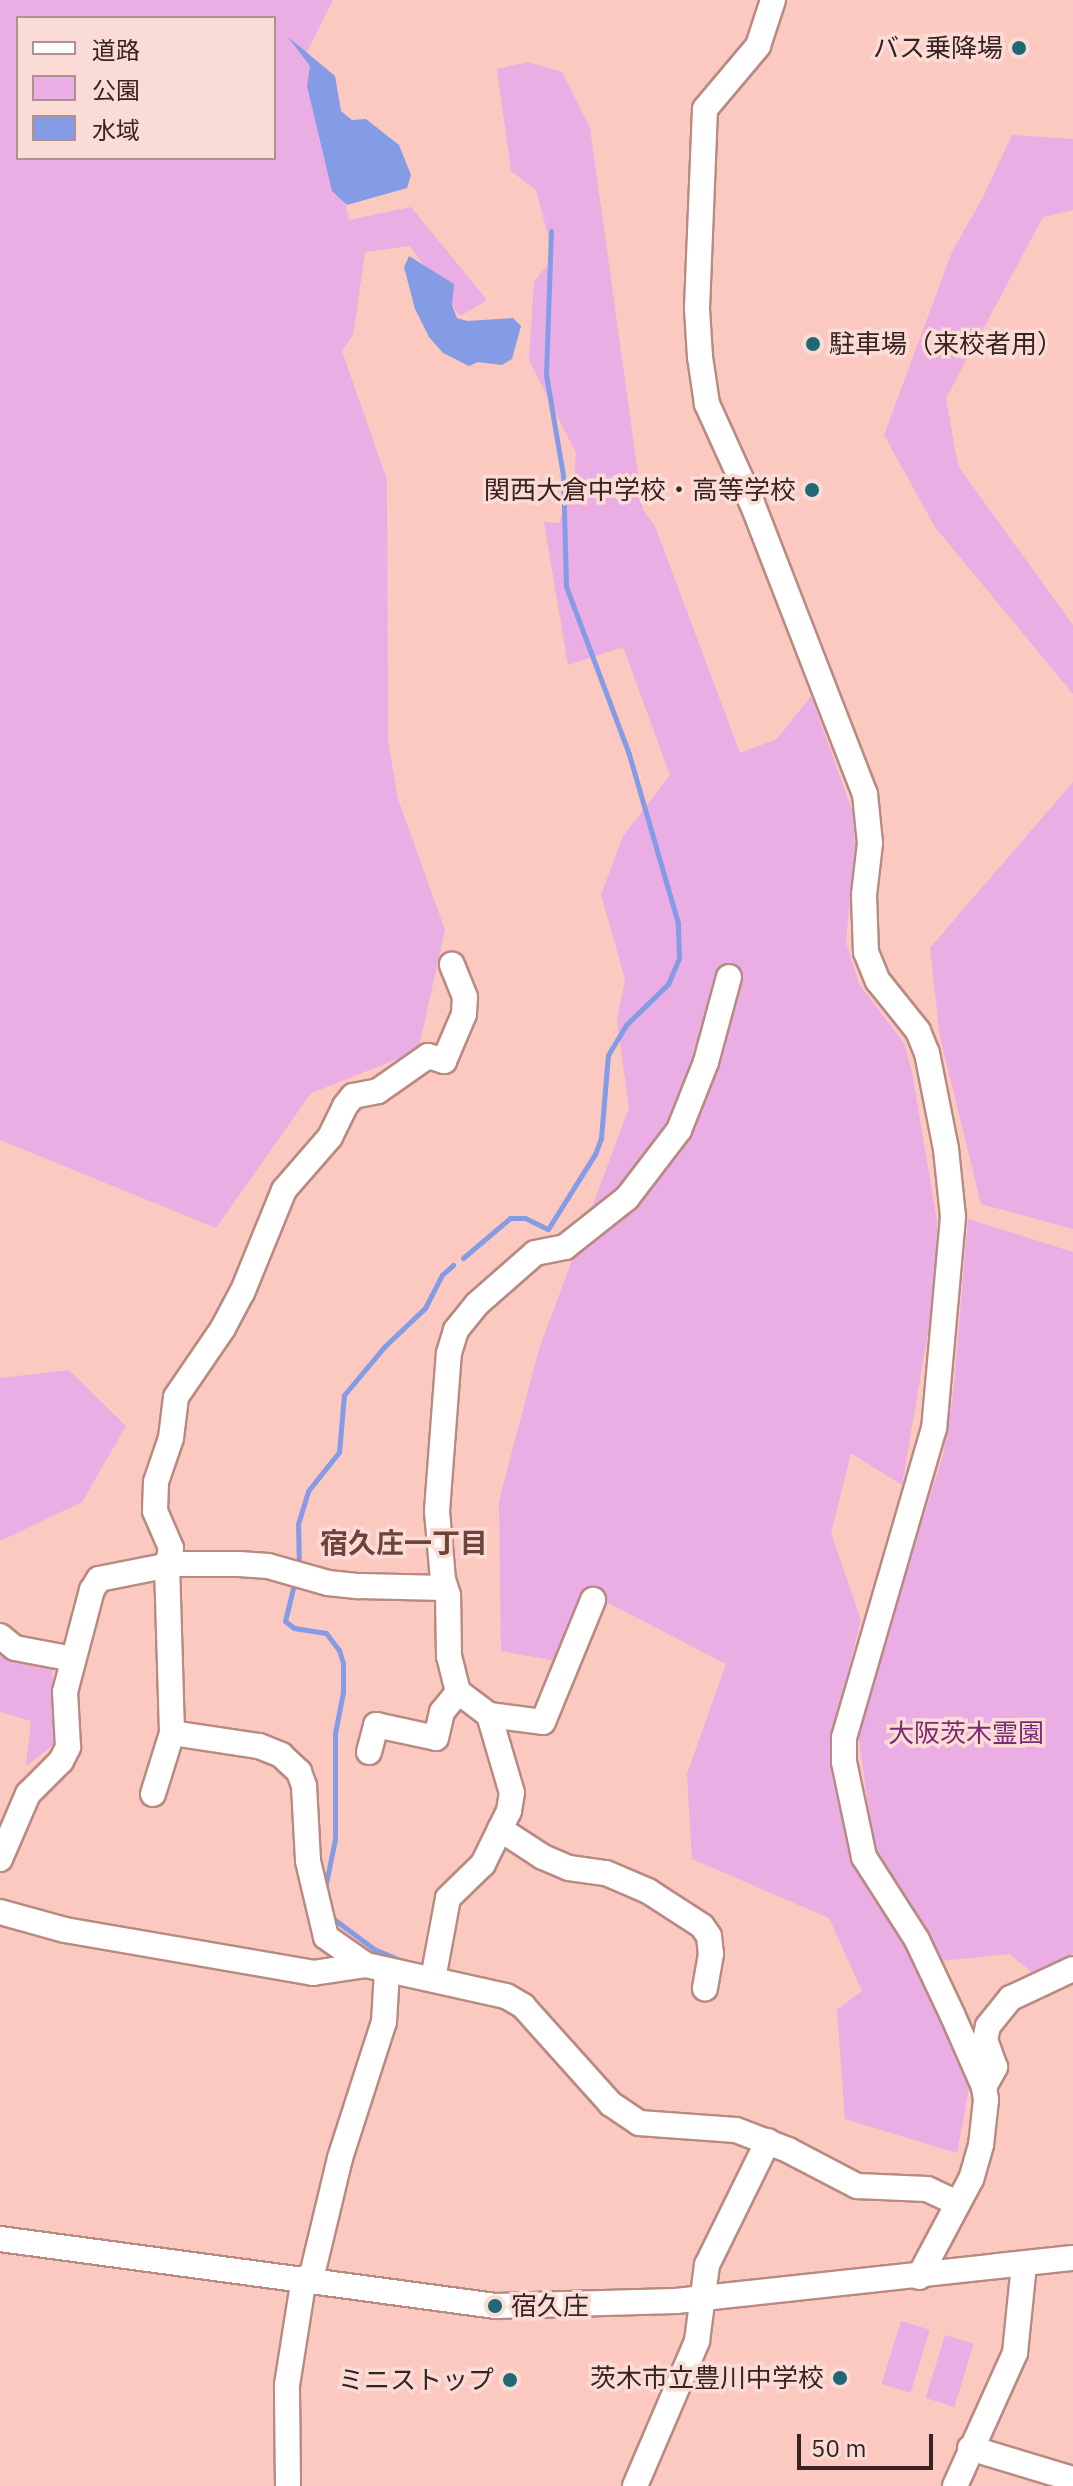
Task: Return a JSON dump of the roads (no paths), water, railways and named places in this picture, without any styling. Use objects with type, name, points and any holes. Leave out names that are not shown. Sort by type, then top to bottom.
[{"type":"street","points":[[773,0],[758,46],[705,109],[705,170],[697,309],[707,404],[752,503],[865,794],[870,843],[864,895],[866,952],[878,981],[912,1022],[927,1053],[946,1149],[953,1217],[934,1428],[926,1464],[846,1723],[844,1762],[857,1838],[867,1865],[917,1940],[984,2087],[986,2100],[981,2145],[971,2179],[919,2277]]},
{"type":"street","points":[[153,1794],[172,1733],[167,1566],[171,1548],[155,1511],[156,1482],[171,1438],[176,1397],[223,1328],[242,1293],[284,1190],[330,1137],[345,1106],[353,1096],[378,1091],[428,1056],[444,1061],[464,1014],[465,997],[452,964]]},
{"type":"street","points":[[593,1600],[543,1722],[489,1715],[458,1692],[449,1656],[448,1595],[444,1588],[437,1511],[449,1353],[456,1330],[477,1304],[535,1253],[565,1247],[627,1198],[679,1130],[706,1062],[729,977]]},
{"type":"street","points":[[0,1859],[28,1794],[61,1761],[68,1747],[65,1692],[92,1590],[99,1579],[167,1566],[259,1565],[338,1584],[444,1588]]},
{"type":"street","points":[[5,1646],[73,1659]]},
{"type":"street","points":[[369,1752],[376,1725],[436,1738],[442,1712],[458,1692]]},
{"type":"street","points":[[433,1979],[448,1898],[483,1864],[509,1811],[512,1793],[489,1715]]},
{"type":"street","points":[[172,1733],[259,1746],[281,1755],[299,1772],[304,1786],[308,1861],[326,1937],[377,1968]]},
{"type":"street","points":[[500,1829],[543,1857],[569,1868],[606,1873],[648,1891],[702,1926],[709,1936],[711,1954],[705,1988]]},
{"type":"street","points":[[0,1912],[65,1930],[313,1973],[377,1968],[515,2000],[611,2104],[639,2123],[728,2128],[768,2141],[857,2186],[927,2189],[957,2203]]},
{"type":"street","points":[[288,2486],[287,2385],[308,2278],[340,2158],[384,2022],[377,1968]]},
{"type":"street","points":[[984,2087],[995,2067],[985,2040],[988,2026],[1011,1998],[1073,1969]]},
{"type":"street","points":[[635,2486],[697,2341],[702,2280],[713,2249],[746,2191],[768,2141]]},
{"type":"street","points":[[0,2239],[191,2267],[308,2278],[495,2306],[594,2305],[702,2298],[1073,2258]]},
{"type":"street","points":[[955,2486],[1015,2353],[1024,2264]]},
{"type":"street","points":[[970,2448],[1073,2479]]},
{"type":"water","points":[[288,37],[335,76],[341,111],[352,120],[366,119],[399,145],[411,175],[407,188],[347,205],[332,191],[307,86],[310,66]]},
{"type":"water","points":[[409,256],[454,284],[452,305],[457,318],[467,321],[513,318],[521,326],[512,359],[502,365],[478,362],[469,366],[443,353],[429,337],[415,309],[404,267]]},
{"type":"waterway","points":[[463,1258],[510,1218],[525,1218],[548,1229],[595,1154],[601,1138],[608,1055],[626,1025],[668,984],[679,958],[678,923],[629,754],[566,586],[563,475],[546,374],[551,231]]},
{"type":"waterway","points":[[299,1567],[298,1524],[308,1491],[339,1452],[344,1395],[385,1346],[425,1308],[442,1275],[453,1265]]},
{"type":"waterway","points":[[295,1580],[285,1621],[294,1628],[326,1633],[339,1650],[343,1663],[343,1692],[335,1733],[335,1839],[325,1888]]},
{"type":"waterway","points":[[331,1917],[374,1949],[407,1963]]},
{"type":"place","name":"バス乗降場","points":[[1019,48]]},
{"type":"place","name":"駐車場（来校者用）","points":[[813,344]]},
{"type":"place","name":"関西大倉中学校・高等学校","points":[[812,490]]},
{"type":"place","name":"宿久庄","points":[[495,2306]]},
{"type":"place","name":"茨木市立豊川中学校","points":[[840,2378]]},
{"type":"place","name":"ミニストップ","points":[[510,2380]]},
{"type":"district","name":"宿久庄一丁目","points":[[404,1543]]},
{"type":"park label","name":"大阪茨木霊園","points":[[966,1733]]}]
